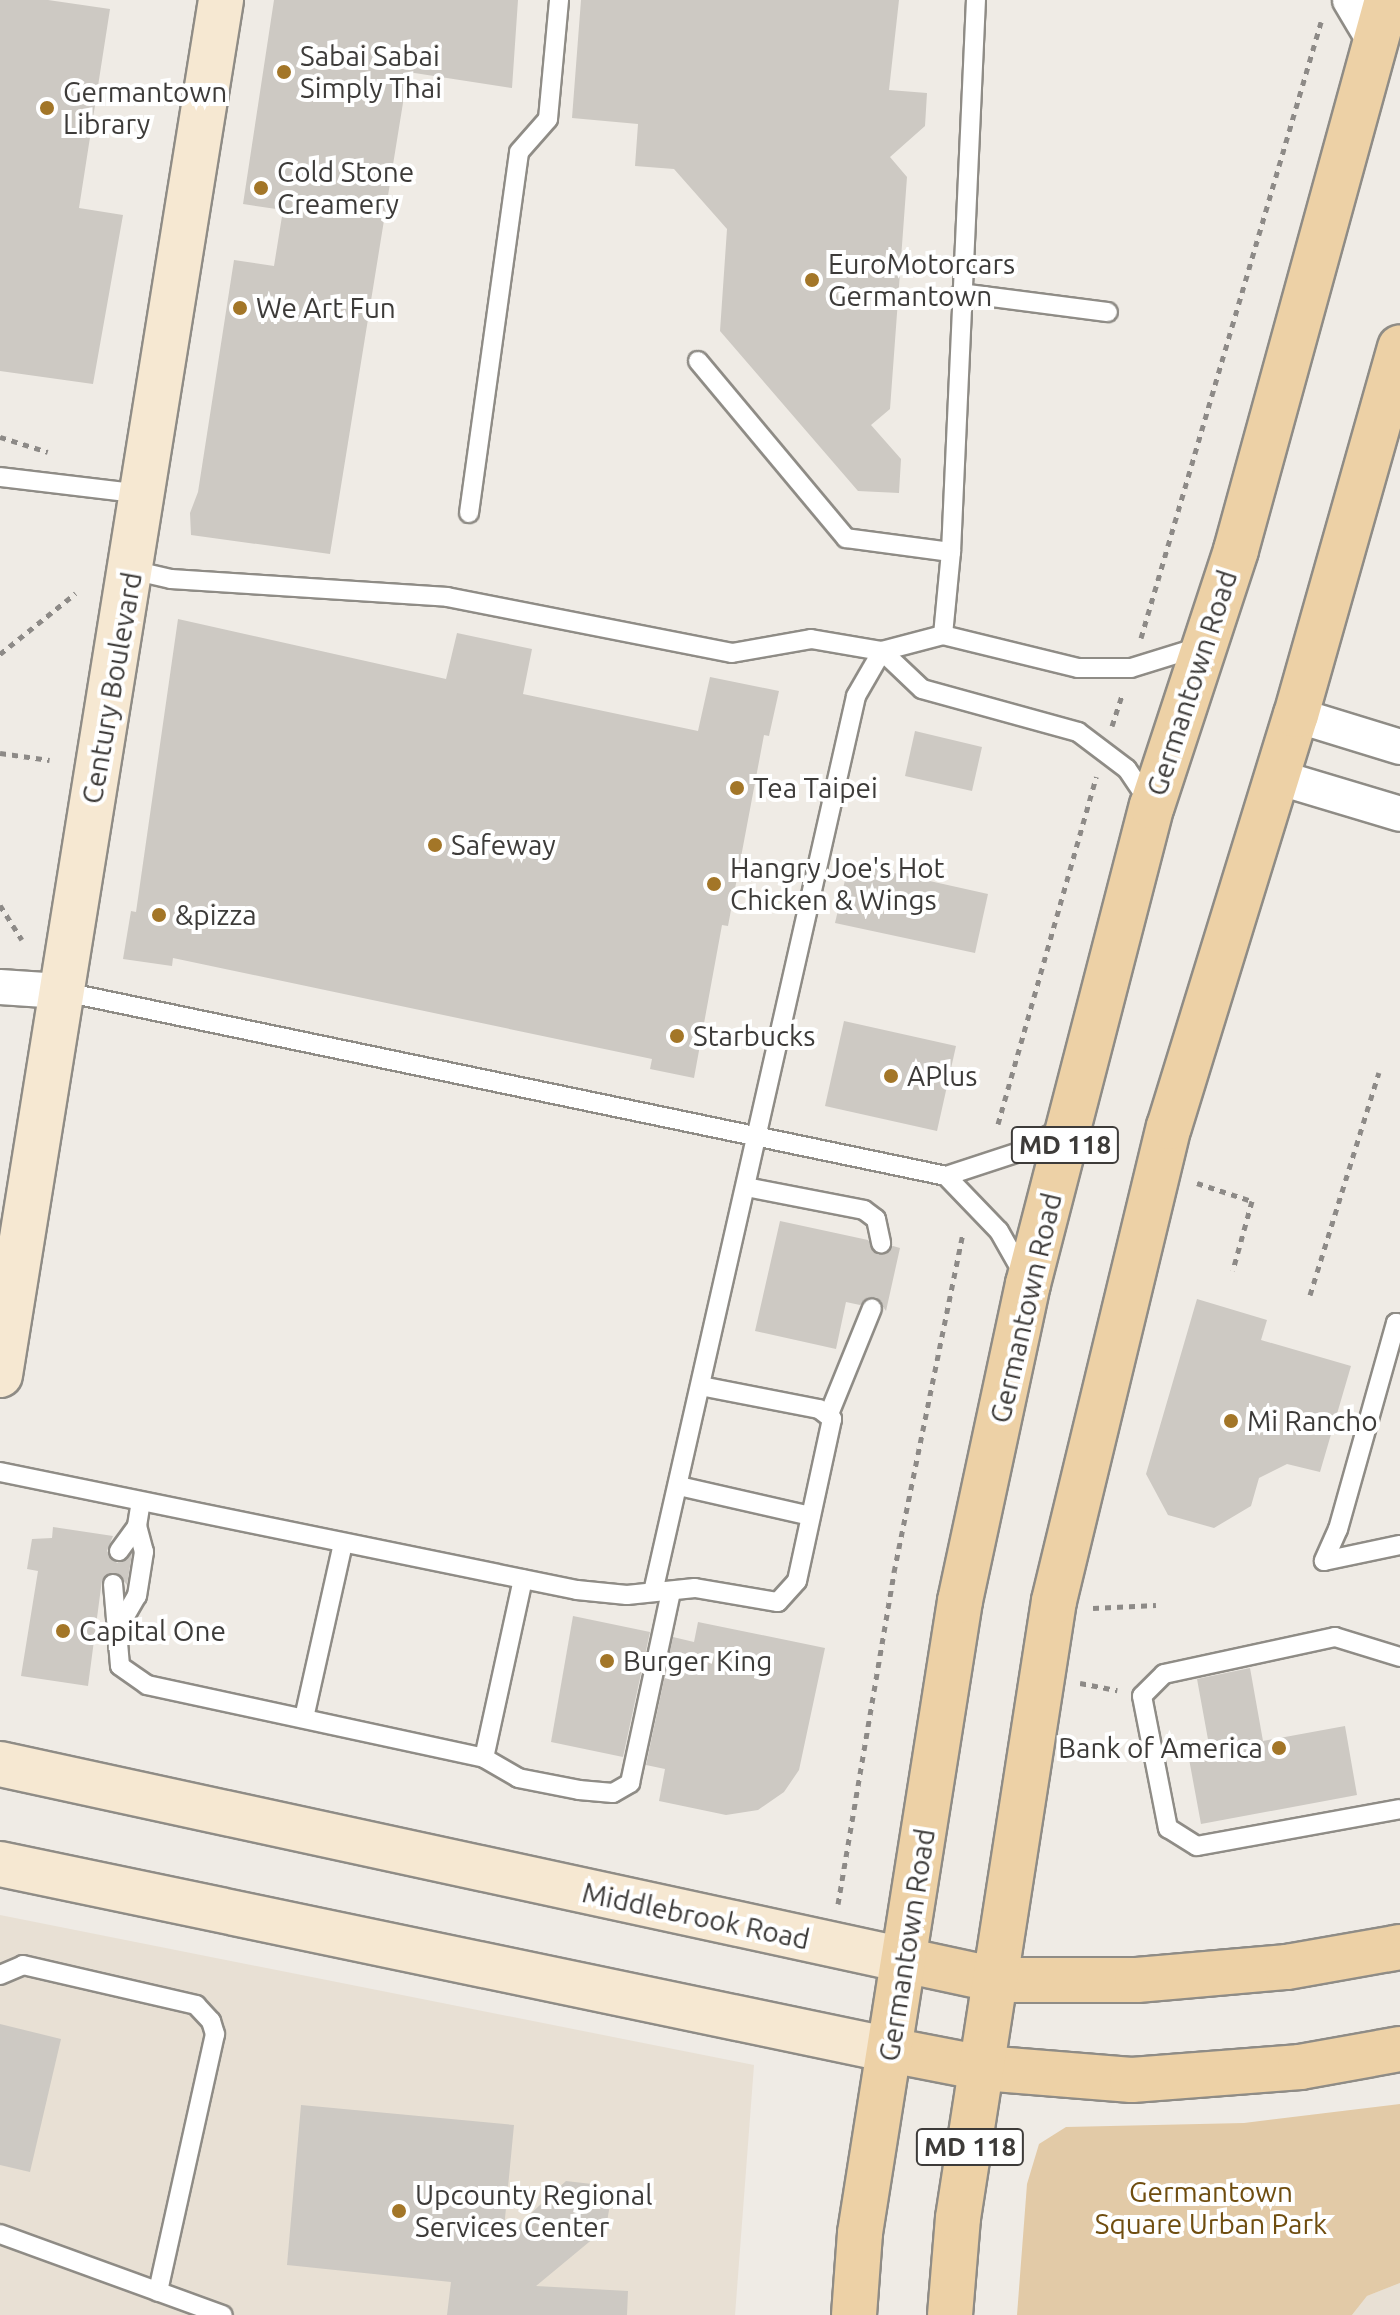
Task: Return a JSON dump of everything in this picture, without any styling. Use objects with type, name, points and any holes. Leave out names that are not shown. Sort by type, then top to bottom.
[{"type":"main road","name":"Century Boulevard","points":[[0,1375],[60,991],[132,570],[221,0]]},
{"type":"main road","name":"Germantown Road","points":[[854,2315],[860,2233],[960,1601],[1028,1284],[1152,806],[1205,644],[1387,0]]},
{"type":"main road","name":"MD 118","points":[[950,2315],[958,2218],[1054,1601],[1169,1127],[1296,715],[1400,347]]},
{"type":"main road","name":"Middlebrook Road","points":[[0,1764],[997,1980],[1137,1980],[1242,1971],[1400,1947]]},
{"type":"main road","points":[[0,1864],[983,2068],[1132,2080],[1300,2067],[1400,2049]]},
{"type":"street","points":[[1337,7],[1375,42]]},
{"type":"street","points":[[1296,715],[1400,747]]},
{"type":"street","points":[[1277,777],[1400,814]]},
{"type":"street","points":[[0,987],[60,991]]},
{"type":"lane","points":[[469,513],[519,152],[548,119],[559,0]]},
{"type":"lane","points":[[943,635],[951,552],[976,0]]},
{"type":"lane","points":[[961,293],[1108,312]]},
{"type":"lane","points":[[698,361],[846,538],[951,552]]},
{"type":"lane","points":[[0,477],[143,494]]},
{"type":"lane","points":[[132,570],[171,579],[447,597],[732,653],[811,639],[882,651],[943,635],[1078,668],[1131,668],[1205,644]]},
{"type":"lane","points":[[882,651],[922,689],[1078,732],[1127,769],[1152,806]]},
{"type":"lane","points":[[113,1584],[116,1653],[130,1675],[147,1685],[484,1758],[518,1778],[613,1793],[630,1783],[679,1486],[701,1386],[856,696],[882,651]]},
{"type":"lane","points":[[60,991],[946,1176],[1019,1152],[1071,1122]]},
{"type":"lane","points":[[946,1176],[999,1231],[1028,1284]]},
{"type":"lane","points":[[746,1187],[864,1210],[876,1219],[881,1243]]},
{"type":"lane","points":[[0,1472],[141,1502],[191,1508],[343,1543],[577,1590],[662,1592],[695,1588],[778,1602],[797,1581],[829,1414],[872,1308]]},
{"type":"lane","points":[[1400,1324],[1396,1323],[1338,1529],[1324,1561],[1400,1545]]},
{"type":"lane","points":[[701,1386],[829,1414]]},
{"type":"lane","points":[[679,1486],[811,1516]]},
{"type":"lane","points":[[117,1630],[137,1596],[144,1552],[137,1526],[141,1502]]},
{"type":"lane","points":[[119,1551],[137,1526]]},
{"type":"lane","points":[[304,1718],[343,1543]]},
{"type":"lane","points":[[484,1758],[523,1579]]},
{"type":"lane","points":[[1400,1657],[1335,1637],[1164,1674],[1142,1696],[1168,1828],[1197,1846],[1400,1809]]},
{"type":"lane","points":[[0,1975],[23,1965],[196,2005],[211,2021],[215,2034],[158,2292]]},
{"type":"lane","points":[[0,2234],[223,2315]]},
{"type":"path","points":[[998,1124],[1103,750],[1337,7]]},
{"type":"path","points":[[0,437],[56,454]]},
{"type":"path","points":[[0,654],[76,593]]},
{"type":"path","points":[[0,753],[50,760]]},
{"type":"path","points":[[0,905],[22,940]]},
{"type":"path","points":[[0,918],[9,919]]},
{"type":"path","points":[[1310,1295],[1379,1072]]},
{"type":"path","points":[[1196,1183],[1252,1201],[1233,1270]]},
{"type":"path","points":[[830,1944],[894,1572],[964,1230]]},
{"type":"path","points":[[1089,1608],[1156,1605]]},
{"type":"path","points":[[1075,1682],[1142,1696]]},
{"type":"shaded area","points":[[0,1915],[754,2065],[735,2315],[0,2315]]},
{"type":"shaded area","points":[[1400,2283],[1400,2315],[1352,2315],[1367,2296]]},
{"type":"green space","name":"Germantown Square Urban Park","points":[[1400,2104],[1400,2283],[1367,2296],[1352,2315],[1017,2315],[1027,2184],[1039,2144],[1066,2127],[1244,2123]]},
{"type":"building","name":"Germantown Library","points":[[0,0],[48,0],[110,9],[79,208],[123,215],[93,384],[0,371]]},
{"type":"building","points":[[274,0],[518,0],[512,88],[408,72],[330,554],[191,535],[190,513],[198,492],[234,260],[274,266],[283,210],[243,204]]},
{"type":"building","name":"EuroMotorcars Germantown","points":[[581,0],[899,0],[889,90],[927,93],[925,126],[890,157],[907,177],[890,409],[871,425],[901,459],[899,493],[858,491],[720,331],[727,229],[674,169],[635,166],[638,124],[572,118]]},
{"type":"building","name":"Safeway","points":[[178,619],[446,679],[457,633],[532,649],[523,694],[698,731],[710,677],[779,691],[769,736],[764,735],[728,926],[722,925],[694,1078],[650,1069],[652,1059],[173,958],[172,966],[123,959],[131,911],[136,912]]},
{"type":"building","points":[[915,731],[982,747],[972,791],[905,776]]},
{"type":"building","points":[[849,863],[988,894],[975,953],[835,923]]},
{"type":"building","name":"APlus","points":[[844,1021],[956,1046],[937,1131],[825,1106]]},
{"type":"building","points":[[780,1221],[868,1240],[878,1255],[893,1246],[900,1248],[886,1311],[876,1297],[860,1305],[846,1302],[836,1349],[755,1331]]},
{"type":"building","points":[[1197,1299],[1267,1320],[1261,1340],[1351,1366],[1320,1472],[1287,1464],[1259,1478],[1251,1506],[1214,1528],[1168,1515],[1146,1474]]},
{"type":"building","name":"Capital One","points":[[53,1527],[113,1536],[107,1551],[117,1563],[132,1554],[127,1585],[117,1573],[102,1580],[88,1686],[21,1676],[38,1571],[27,1569],[32,1539],[52,1538]]},
{"type":"building","name":"Burger King","points":[[573,1616],[650,1632],[623,1757],[551,1742]]},
{"type":"building","points":[[698,1622],[825,1648],[799,1770],[784,1792],[758,1810],[726,1815],[659,1801],[665,1769],[646,1765],[673,1637],[694,1642]]},
{"type":"building","name":"Bank of America","points":[[1250,1668],[1263,1741],[1345,1726],[1357,1795],[1201,1824],[1189,1759],[1211,1756],[1197,1679]]},
{"type":"building","points":[[0,2024],[61,2039],[30,2172],[0,2165]]},
{"type":"building","name":"Upcounty Regional Services Center","points":[[301,2105],[514,2125],[503,2239],[566,2181],[592,2184],[610,2204],[606,2228],[536,2286],[628,2291],[627,2315],[447,2315],[451,2282],[287,2265]]},
{"type":"place","name":"Sabai Sabai Simply Thai","points":[[284,72]]},
{"type":"place","name":"Germantown Library","points":[[47,108]]},
{"type":"place","name":"Cold Stone Creamery","points":[[261,188]]},
{"type":"place","name":"EuroMotorcars Germantown","points":[[812,280]]},
{"type":"place","name":"We Art Fun","points":[[240,308]]},
{"type":"place","name":"Tea Taipei","points":[[737,788]]},
{"type":"place","name":"Safeway","points":[[435,845]]},
{"type":"place","name":"Hangry Joe's Hot Chicken & Wings","points":[[714,884]]},
{"type":"place","name":"&pizza","points":[[159,915]]},
{"type":"place","name":"Starbucks","points":[[677,1036]]},
{"type":"place","name":"APlus","points":[[891,1076]]},
{"type":"place","name":"Mi Rancho","points":[[1231,1421]]},
{"type":"place","name":"Capital One","points":[[63,1631]]},
{"type":"place","name":"Burger King","points":[[607,1661]]},
{"type":"place","name":"Bank of America","points":[[1279,1748]]},
{"type":"place","name":"Upcounty Regional Services Center","points":[[399,2211]]}]
